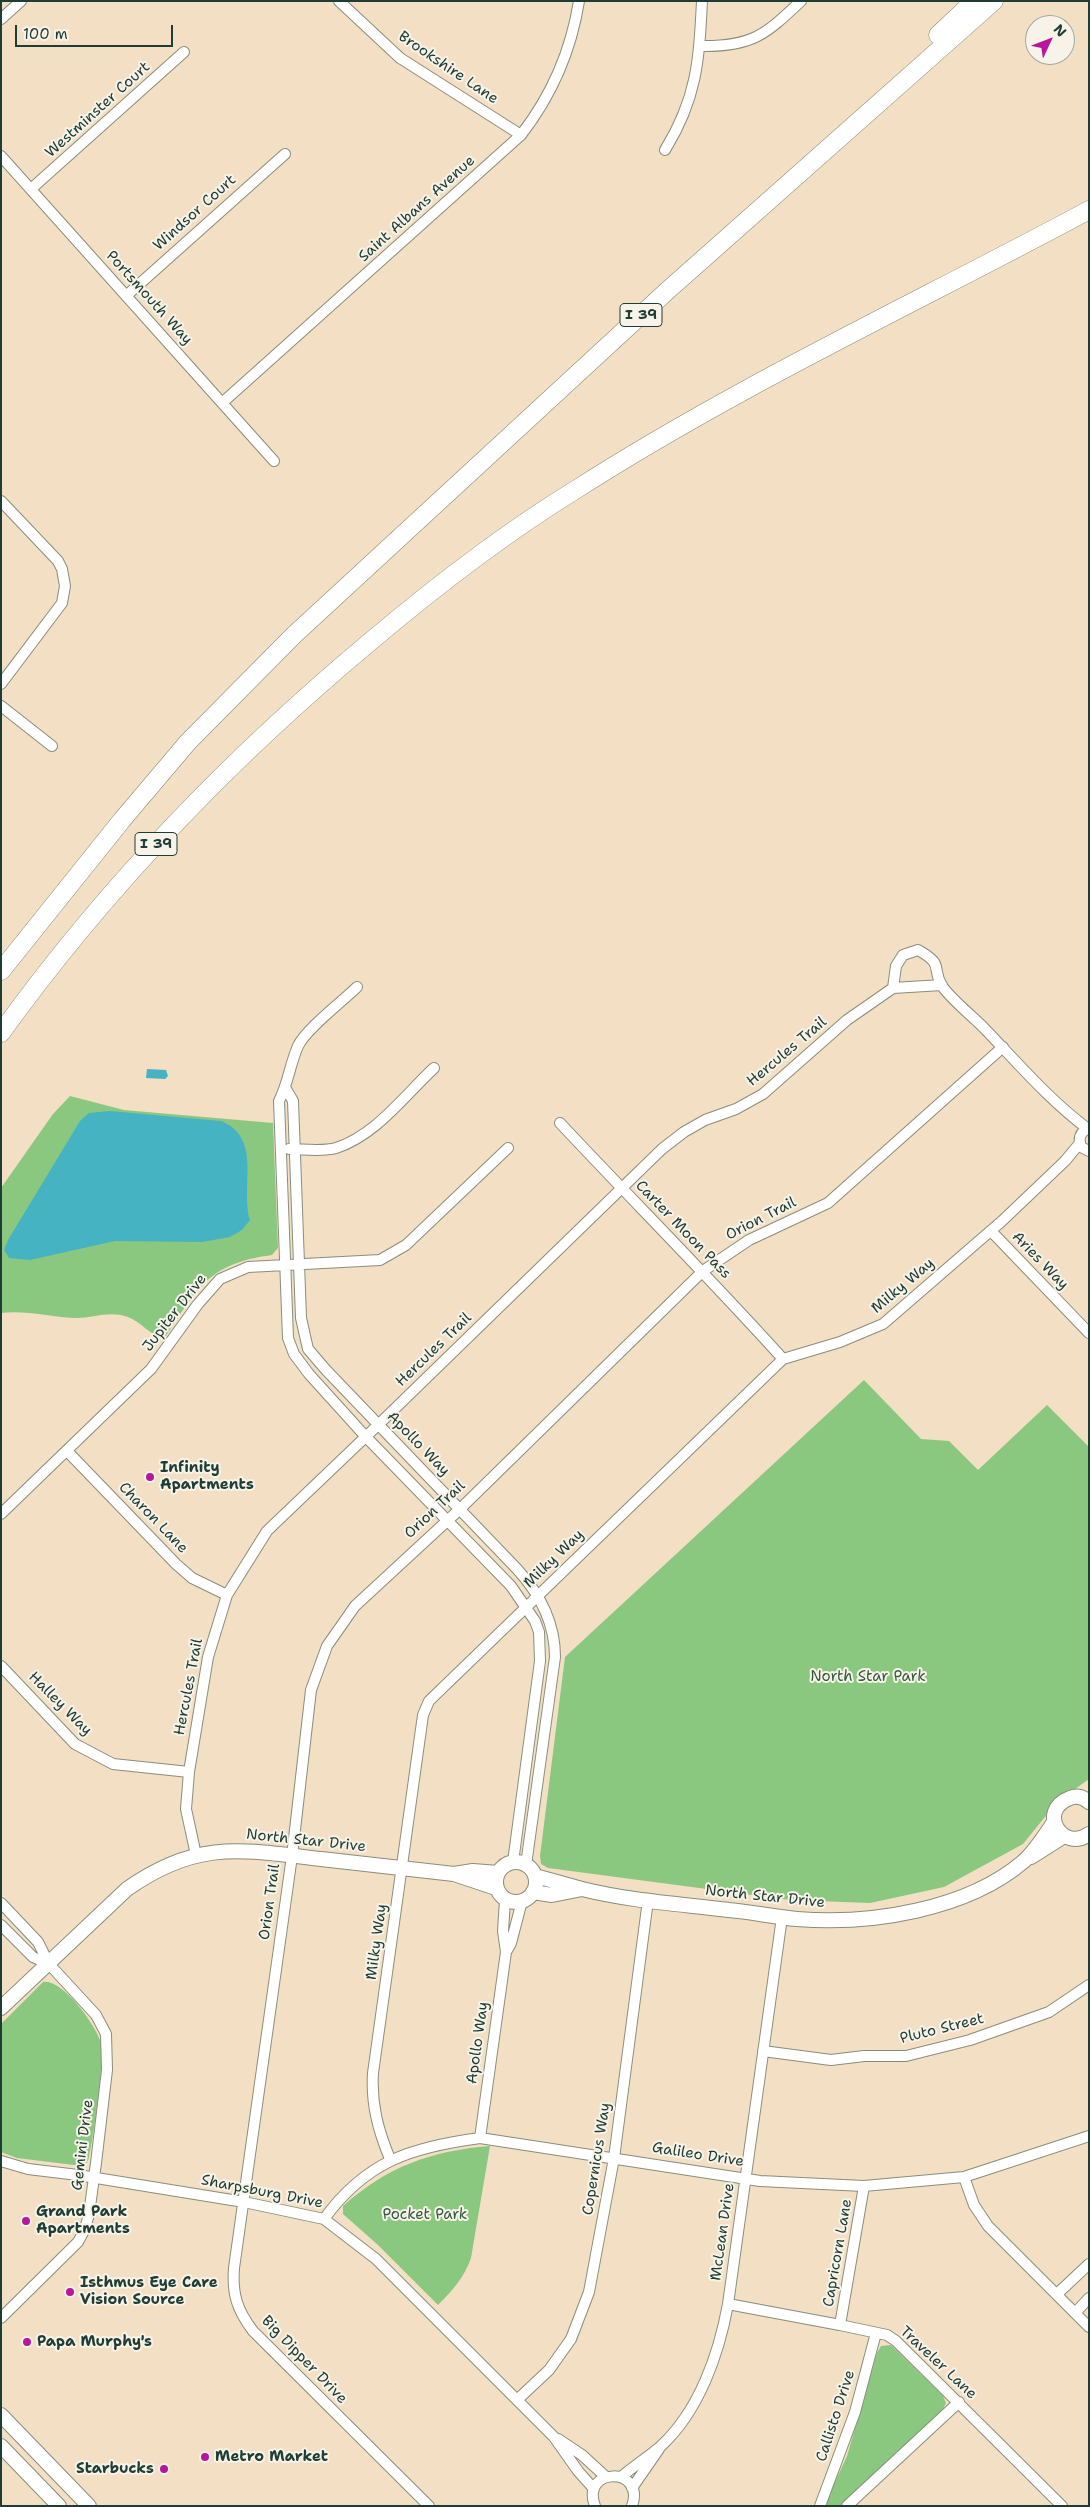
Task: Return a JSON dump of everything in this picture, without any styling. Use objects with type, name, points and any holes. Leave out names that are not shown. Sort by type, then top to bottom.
[{"type":"highway","points":[[667,291],[769,197],[974,1]]},
{"type":"highway","name":"I 39","points":[[1,971],[122,820],[188,742],[294,635],[667,291],[994,1]]},
{"type":"highway","points":[[1039,237],[1089,200]]},
{"type":"highway","name":"I 39","points":[[1,1033],[87,921],[171,827],[247,750],[322,682],[457,572],[516,529],[638,451],[810,355],[1089,210]]},
{"type":"street","points":[[1,19],[21,1]]},
{"type":"street","name":"Brookshire Lane","points":[[339,1],[400,58],[521,135]]},
{"type":"street","name":"Saint Albans Avenue","points":[[222,404],[521,135],[548,96],[565,61],[578,1]]},
{"type":"street","points":[[665,150],[686,111],[695,84],[700,46],[702,1]]},
{"type":"street","points":[[700,46],[720,47],[751,40],[769,31],[801,1]]},
{"type":"street","name":"Westminster Court","points":[[31,189],[184,52]]},
{"type":"street","name":"Windsor Court","points":[[126,296],[285,154]]},
{"type":"street","name":"Portsmouth Way","points":[[1,156],[274,461]]},
{"type":"street","points":[[1,501],[58,561],[62,569],[65,586],[62,603],[1,684]]},
{"type":"street","points":[[1,706],[52,746]]},
{"type":"street","points":[[942,986],[893,988],[896,966],[903,954],[918,950],[937,964],[942,986],[1003,1047],[1032,1080],[1067,1113],[1085,1140]]},
{"type":"street","name":"Apollo Way","points":[[358,987],[300,1043],[288,1072],[286,1089],[279,1101],[283,1149],[287,1328],[294,1354],[309,1374],[366,1437],[500,1574],[526,1607],[539,1632],[540,1661],[525,1868]]},
{"type":"street","name":"Hercules Trail","points":[[196,1855],[186,1809],[189,1772],[208,1657],[226,1595],[267,1530],[366,1437],[662,1149],[684,1132],[705,1120],[743,1106],[763,1094],[847,1020],[893,988]]},
{"type":"street","name":"Orion Trail","points":[[244,2202],[292,1856],[311,1690],[327,1646],[355,1606],[460,1509],[703,1271],[749,1240],[828,1203],[1003,1047]]},
{"type":"street","points":[[283,1149],[334,1148],[358,1138],[379,1121],[434,1068]]},
{"type":"street","name":"Apollo Way","points":[[286,1089],[293,1101],[302,1330],[308,1349],[378,1425],[522,1574],[538,1596],[549,1616],[554,1638],[555,1657],[525,1868]]},
{"type":"street","name":"Carter Moon Pass","points":[[560,1123],[621,1189],[703,1271],[783,1359]]},
{"type":"street","name":"Milky Way","points":[[390,2159],[379,2134],[371,2091],[425,1708],[435,1693],[783,1359],[840,1342],[883,1324],[991,1231],[1085,1140]]},
{"type":"street","name":"Jupiter Drive","points":[[1,1514],[151,1369],[198,1304],[220,1279],[248,1267],[380,1260],[406,1245],[508,1148]]},
{"type":"street","name":"Aries Way","points":[[991,1231],[1089,1333]]},
{"type":"street","name":"Charon Lane","points":[[67,1451],[176,1564],[192,1578],[226,1595]]},
{"type":"street","name":"Halley Way","points":[[1,1666],[75,1744],[113,1764],[189,1772]]},
{"type":"street","name":"North Star Drive","points":[[1024,1861],[1054,1822],[1058,1804],[1074,1796],[1086,1797]]},
{"type":"street","points":[[1054,1822],[1064,1836],[1086,1838]]},
{"type":"street","name":"North Star Drive","points":[[525,1868],[582,1889],[648,1900],[782,1917],[858,1920],[907,1913],[962,1896],[1004,1875],[1064,1836]]},
{"type":"street","name":"North Star Drive","points":[[1,2008],[127,1889],[145,1876],[196,1855],[241,1850],[454,1874],[496,1888]]},
{"type":"street","points":[[506,1864],[525,1868],[534,1892],[522,1901],[505,1900],[496,1888],[498,1873],[506,1864]]},
{"type":"street","name":"North Star Drive","points":[[454,1874],[473,1871],[498,1873]]},
{"type":"street","name":"North Star Drive","points":[[534,1892],[552,1896],[582,1889]]},
{"type":"street","name":"Apollo Way","points":[[480,2138],[506,1952],[503,1932],[505,1900]]},
{"type":"street","name":"Copernicus Way","points":[[517,2400],[549,2370],[571,2339],[589,2292],[614,2158],[648,1900]]},
{"type":"street","name":"Apollo Way","points":[[506,1952],[511,1943],[522,1901]]},
{"type":"street","name":"Gemini Drive","points":[[1,1903],[38,1942],[49,1964],[96,2015],[106,2034],[108,2070],[85,2229],[78,2242],[1,2318]]},
{"type":"street","name":"McLean Drive","points":[[632,2488],[684,2416],[705,2378],[717,2349],[728,2304],[782,1917]]},
{"type":"street","name":"Gemini Drive","points":[[1,1925],[33,1957],[49,1964]]},
{"type":"street","name":"Pluto Street","points":[[763,2051],[831,2060],[906,2056],[970,2040],[1049,2012],[1089,1985]]},
{"type":"street","name":"Galileo Drive","points":[[324,2219],[343,2194],[390,2159],[436,2144],[480,2138],[760,2181],[864,2186],[964,2177],[1089,2136]]},
{"type":"street","name":"Sharpsburg Drive","points":[[1,2162],[28,2169],[94,2177],[244,2202],[324,2219],[376,2259],[554,2437],[578,2472],[594,2488]]},
{"type":"street","points":[[964,2177],[974,2205],[988,2226],[1089,2327]]},
{"type":"street","name":"Capricorn Lane","points":[[840,2325],[864,2186]]},
{"type":"street","name":"Big Dipper Drive","points":[[244,2202],[233,2283],[238,2310],[260,2338],[429,2506]]},
{"type":"street","points":[[1057,2294],[1089,2264]]},
{"type":"street","points":[[1075,2314],[1089,2298]]},
{"type":"street","name":"Traveler Lane","points":[[728,2304],[840,2325],[876,2333],[896,2341],[1062,2506]]},
{"type":"street","name":"Callisto Drive","points":[[820,2506],[855,2412],[876,2333]]},
{"type":"street","points":[[847,2506],[959,2402]]},
{"type":"street","points":[[1,2414],[89,2506]]},
{"type":"street","name":"Sharpsburg Drive","points":[[554,2437],[582,2456],[606,2477]]},
{"type":"street","points":[[1,2446],[59,2506]]},
{"type":"street","name":"McLean Drive","points":[[621,2477],[661,2446]]},
{"type":"street","points":[[594,2505],[594,2488],[606,2477],[621,2477],[632,2488],[633,2505]]},
{"type":"green space","points":[[70,1096],[124,1110],[273,1123],[278,1248],[272,1255],[232,1265],[206,1281],[196,1292],[164,1339],[154,1335],[133,1319],[121,1315],[74,1318],[29,1313],[1,1313],[1,1188],[53,1114]]},
{"type":"green space","name":"North Star Park","points":[[864,1380],[921,1439],[949,1441],[978,1470],[1047,1405],[1089,1447],[1089,1779],[1057,1802],[1023,1844],[944,1887],[870,1903],[790,1900],[548,1868],[541,1864],[540,1856],[565,1657]]},
{"type":"green space","points":[[43,1982],[59,1987],[77,2004],[92,2025],[101,2043],[100,2081],[93,2134],[89,2159],[82,2166],[17,2158],[1,2152],[1,2024]]},
{"type":"green space","name":"Pocket Park","points":[[490,2146],[471,2258],[457,2284],[438,2305],[378,2245],[343,2214],[343,2206],[377,2180],[411,2163],[448,2152]]},
{"type":"green space","points":[[891,2345],[943,2396],[946,2403],[943,2409],[841,2506],[824,2506],[847,2456],[877,2353],[881,2346]]},
{"type":"water","points":[[147,1069],[166,1070],[168,1076],[165,1079],[146,1078]]},
{"type":"water","points":[[110,1111],[221,1121],[234,1129],[242,1139],[246,1151],[250,1220],[242,1230],[230,1237],[202,1242],[115,1241],[30,1260],[9,1258],[4,1250],[8,1240],[80,1121],[89,1113]]},
{"type":"place","name":"Infinity Apartments","points":[[150,1477]]},
{"type":"place","name":"Grand Park Apartments","points":[[26,2221]]},
{"type":"place","name":"Isthmus Eye Care Vision Source","points":[[70,2292]]},
{"type":"place","name":"Papa Murphy's","points":[[27,2342]]},
{"type":"place","name":"Metro Market","points":[[205,2457]]},
{"type":"place","name":"Starbucks","points":[[164,2469]]}]
